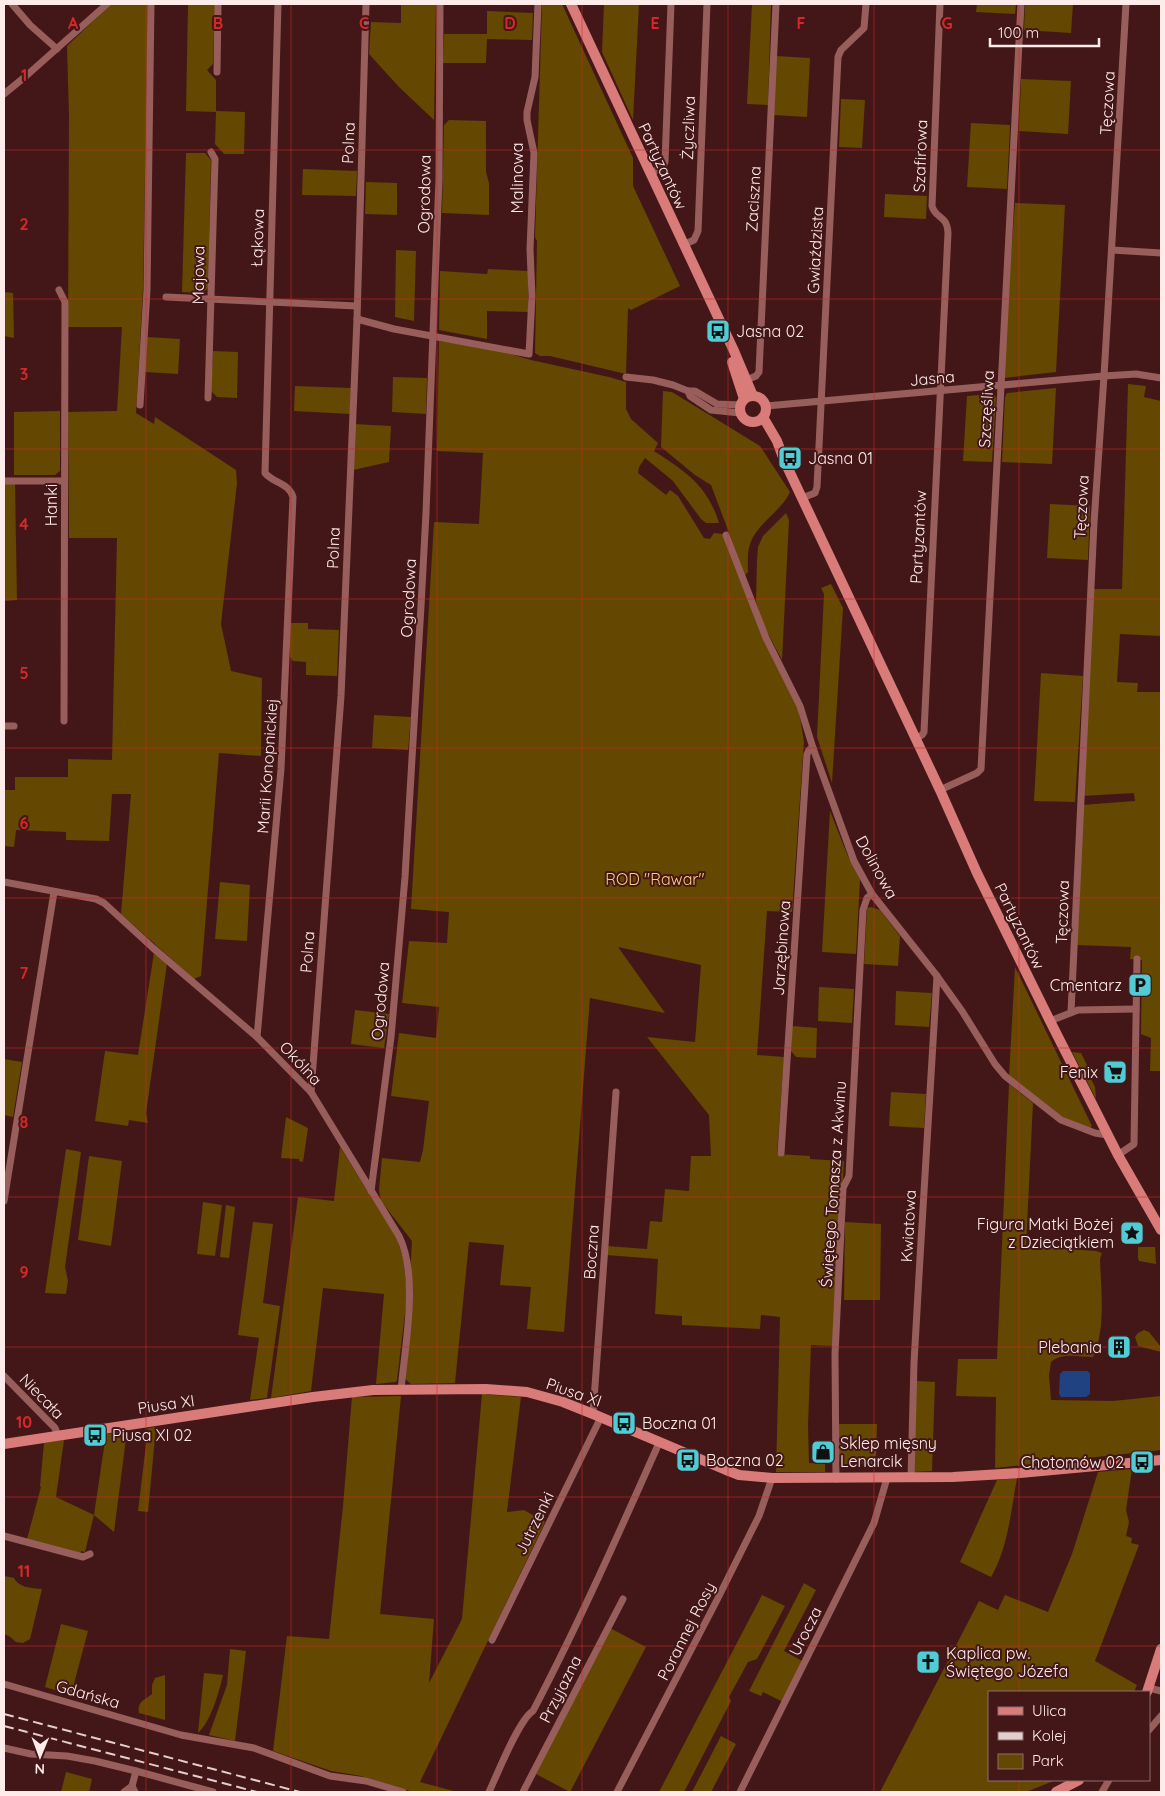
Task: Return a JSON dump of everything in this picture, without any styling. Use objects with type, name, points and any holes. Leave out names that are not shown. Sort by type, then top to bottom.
[{"type":"street","points":[[12,4],[30,25],[57,49]]},
{"type":"street","points":[[4,94],[107,4]]},
{"type":"street","points":[[140,406],[147,290],[151,4]]},
{"type":"street","points":[[217,72],[218,4]]},
{"type":"street","name":"Łąkowa","points":[[278,4],[268,301],[265,473],[271,479],[288,487],[293,497]]},
{"type":"street","name":"Polna","points":[[310,1092],[341,696],[357,319],[366,4]]},
{"type":"street","name":"Ogrodowa","points":[[371,1192],[391,1037],[405,877],[426,512],[439,179],[440,4]]},
{"type":"street","name":"Malinowa","points":[[432,337],[530,354],[532,296],[530,248],[534,153],[527,120],[535,77],[538,4]]},
{"type":"street","name":"Partyzantów","points":[[572,4],[728,341],[729,354],[743,382],[744,403]]},
{"type":"street","points":[[650,174],[662,168],[665,162],[671,4]]},
{"type":"street","name":"Życzliwa","points":[[683,245],[694,240],[698,231],[707,4]]},
{"type":"street","name":"Zaciszna","points":[[743,382],[757,376],[759,372],[776,4]]},
{"type":"street","name":"Gwiaździsta","points":[[802,498],[815,493],[817,489],[838,57],[842,50],[864,28],[866,4]]},
{"type":"street","name":"Szafirowa","points":[[940,4],[932,206],[934,212],[944,219],[948,225],[948,233],[940,391]]},
{"type":"street","name":"Szczęśliwa","points":[[940,790],[977,773],[980,769],[1021,4]]},
{"type":"street","name":"Tęczowa","points":[[1071,1012],[1094,522],[1126,4]]},
{"type":"street","name":"Majowa","points":[[208,398],[215,160],[212,152]]},
{"type":"street","points":[[1112,250],[1161,253]]},
{"type":"street","name":"Hanki","points":[[59,290],[65,302],[64,721]]},
{"type":"street","points":[[166,297],[357,306]]},
{"type":"street","points":[[357,319],[432,337]]},
{"type":"street","name":"Jasna","points":[[766,406],[1104,376],[1136,374],[1161,378]]},
{"type":"street","points":[[626,377],[665,383],[688,392],[694,391],[717,404],[744,403],[761,399],[766,406],[760,420],[746,421],[744,403]]},
{"type":"street","name":"Partyzantów","points":[[915,739],[924,732],[940,391]]},
{"type":"street","name":"Partyzantów","points":[[760,420],[776,453],[782,456],[940,790],[977,873],[1050,1021],[1107,1135],[1161,1230]]},
{"type":"street","points":[[4,481],[64,481]]},
{"type":"street","name":"Marii Konopnickiej","points":[[257,1037],[283,742],[293,497]]},
{"type":"street","name":"Dolinowa","points":[[726,535],[766,638],[800,706],[847,845],[872,894],[937,976],[995,1064],[1005,1076],[1062,1120],[1088,1131],[1107,1135]]},
{"type":"street","points":[[4,726],[14,726]]},
{"type":"street","name":"Jarzębinowa","points":[[781,1153],[807,754],[813,748]]},
{"type":"street","name":"Okólna","points":[[5,883],[104,902],[153,948],[257,1037],[310,1092],[323,1110],[399,1236],[407,1260],[410,1292],[401,1390]]},
{"type":"street","points":[[4,1201],[54,892]]},
{"type":"street","name":"Świętego Tomasza z Akwinu","points":[[836,1479],[835,1354],[843,1188],[848,1176],[864,910],[867,898],[872,894]]},
{"type":"street","points":[[1118,1155],[1134,1144],[1136,959]]},
{"type":"street","name":"Kwiatowa","points":[[911,1478],[918,1277],[937,976]]},
{"type":"street","points":[[1050,1021],[1071,1012],[1094,1009],[1136,1009]]},
{"type":"street","name":"Boczna","points":[[597,1415],[616,1092]]},
{"type":"street","name":"Niecała","points":[[4,1376],[55,1428],[58,1436]]},
{"type":"street","name":"Piusa XI","points":[[4,1444],[360,1391],[516,1390],[563,1402],[710,1464],[739,1474],[772,1478],[911,1478],[1020,1474],[1161,1460]]},
{"type":"street","name":"Jutrzenki","points":[[492,1640],[597,1415]]},
{"type":"street","points":[[489,1792],[519,1728],[533,1711],[589,1600],[659,1443]]},
{"type":"street","name":"Porannej Rosy","points":[[616,1792],[761,1511],[772,1478]]},
{"type":"street","name":"Urocza","points":[[740,1792],[874,1523],[887,1478]]},
{"type":"street","points":[[4,1536],[83,1557],[90,1554]]},
{"type":"street","name":"Przyjazna","points":[[523,1792],[623,1600]]},
{"type":"street","points":[[1161,1649],[1148,1690],[1161,1691]]},
{"type":"street","name":"Gdańska","points":[[4,1684],[164,1731],[192,1738],[254,1748],[330,1776],[366,1781],[403,1792]]},
{"type":"street","points":[[1150,1729],[1161,1716]]},
{"type":"street","points":[[4,1748],[31,1754],[72,1757],[136,1771],[213,1792]]},
{"type":"street","points":[[124,1792],[134,1789],[136,1771]]},
{"type":"street","points":[[1056,1792],[1077,1781]]},
{"type":"green space","points":[[111,4],[148,4],[143,290],[136,413],[154,424],[155,417],[236,470],[237,483],[221,624],[231,671],[262,678],[261,756],[219,753],[201,976],[194,979],[121,914],[131,794],[112,794],[109,841],[66,840],[66,832],[16,830],[14,847],[4,846],[4,790],[15,790],[15,777],[68,777],[68,759],[112,760],[117,538],[69,538],[68,412],[117,411],[122,327],[68,327],[69,116],[67,46]]},
{"type":"green space","points":[[188,4],[215,4],[213,64],[207,70],[216,80],[216,111],[245,112],[244,154],[224,154],[215,144],[216,112],[186,111]]},
{"type":"green space","points":[[401,4],[436,4],[434,120],[399,87],[369,54],[371,22],[401,23]]},
{"type":"green space","points":[[542,4],[562,4],[633,158],[633,186],[680,286],[631,310],[628,308],[626,374],[550,356],[540,356],[535,353],[537,241],[535,237]]},
{"type":"green space","points":[[604,4],[639,4],[633,120],[602,52]]},
{"type":"green space","points":[[752,4],[771,4],[768,105],[747,104]]},
{"type":"green space","points":[[977,4],[1016,4],[1015,14],[976,12]]},
{"type":"green space","points":[[1025,4],[1073,4],[1071,33],[1024,30]]},
{"type":"green space","points":[[487,11],[533,13],[532,40],[487,39],[486,63],[443,63],[444,34],[487,34]]},
{"type":"green space","points":[[776,56],[810,58],[807,117],[774,115]]},
{"type":"green space","points":[[1021,79],[1071,81],[1068,134],[1019,131]]},
{"type":"green space","points":[[841,99],[865,100],[862,148],[839,147]]},
{"type":"green space","points":[[449,120],[486,121],[486,172],[489,183],[489,215],[442,213],[444,125]]},
{"type":"green space","points":[[971,123],[1010,125],[1007,189],[967,187]]},
{"type":"green space","points":[[186,153],[205,153],[211,160],[208,288],[203,293],[182,292]]},
{"type":"green space","points":[[303,169],[357,171],[356,196],[302,195]]},
{"type":"green space","points":[[366,182],[397,183],[397,215],[365,214]]},
{"type":"green space","points":[[885,194],[927,196],[926,219],[884,217]]},
{"type":"green space","points":[[1015,203],[1065,205],[1056,372],[1004,378],[1003,365]]},
{"type":"green space","points":[[396,250],[416,251],[414,321],[395,317]]},
{"type":"green space","points":[[488,269],[528,271],[528,312],[487,311],[487,339],[439,330],[440,271],[487,274]]},
{"type":"green space","points":[[4,292],[13,293],[14,338],[4,336]]},
{"type":"green space","points":[[147,337],[180,339],[178,374],[145,372]]},
{"type":"green space","name":"ROD \"Rawar\"","points":[[439,341],[497,350],[531,360],[626,382],[626,409],[631,419],[658,443],[654,451],[676,465],[702,489],[709,499],[719,523],[706,523],[701,519],[673,481],[645,458],[639,467],[638,473],[666,495],[670,490],[678,496],[704,538],[710,539],[714,533],[722,534],[797,704],[804,742],[792,912],[767,911],[757,1055],[784,1057],[777,1154],[810,1156],[810,1159],[844,1161],[833,1346],[811,1345],[808,1425],[809,1463],[825,1464],[825,1472],[776,1472],[780,1317],[761,1315],[760,1329],[682,1325],[682,1316],[655,1314],[658,1259],[606,1255],[607,1246],[647,1249],[650,1221],[662,1222],[665,1189],[689,1191],[691,1156],[711,1156],[709,1115],[647,1037],[695,1042],[701,965],[618,947],[665,1013],[590,998],[564,1332],[527,1329],[531,1287],[500,1285],[504,1245],[469,1242],[455,1383],[411,1384],[404,1378],[412,1241],[381,1201],[379,1190],[382,1158],[420,1162],[429,1101],[391,1096],[399,1033],[436,1038],[439,1007],[402,1003],[409,941],[447,943],[449,912],[411,909],[434,522],[479,524],[483,453],[437,451]]},
{"type":"green space","points":[[213,351],[238,352],[237,398],[217,397],[211,391]]},
{"type":"green space","points":[[393,377],[427,378],[426,414],[392,412]]},
{"type":"green space","points":[[1128,384],[1146,386],[1144,397],[1161,401],[1161,636],[1120,634],[1117,682],[1138,683],[1137,692],[1161,692],[1161,1071],[1150,1071],[1151,1038],[1141,1034],[1142,960],[1130,959],[1131,947],[1077,945],[1082,805],[1135,801],[1134,793],[1082,796],[1093,589],[1122,589]]},
{"type":"green space","points":[[295,386],[351,388],[350,414],[294,411]]},
{"type":"green space","points":[[1056,388],[1052,464],[1002,462],[1005,397],[1007,393]]},
{"type":"green space","points":[[663,391],[672,392],[760,446],[790,492],[781,506],[753,537],[748,550],[748,572],[745,575],[711,485],[695,475],[661,447]]},
{"type":"green space","points":[[993,394],[996,397],[992,462],[963,461],[967,396]]},
{"type":"green space","points":[[60,411],[60,471],[55,475],[14,475],[14,412]]},
{"type":"green space","points":[[354,424],[391,426],[389,462],[353,470]]},
{"type":"green space","points":[[4,484],[15,484],[17,600],[4,601]]},
{"type":"green space","points":[[1050,504],[1090,506],[1088,560],[1047,558]]},
{"type":"green space","points":[[786,513],[789,520],[782,660],[764,626],[756,601],[757,560],[758,547],[763,536]]},
{"type":"green space","points":[[831,584],[843,608],[832,783],[817,737],[824,594],[821,588]]},
{"type":"green space","points":[[290,623],[308,623],[308,629],[339,630],[337,676],[306,675],[306,662],[293,661],[290,657]]},
{"type":"green space","points":[[1041,673],[1083,676],[1075,802],[1034,801]]},
{"type":"green space","points":[[374,715],[411,717],[408,750],[372,748]]},
{"type":"green space","points":[[830,811],[847,854],[860,879],[856,954],[822,952]]},
{"type":"green space","points":[[220,882],[250,885],[247,941],[215,939]]},
{"type":"green space","points":[[871,907],[880,910],[900,936],[898,966],[864,964],[867,908]]},
{"type":"green space","points":[[154,953],[167,963],[146,1113],[148,1123],[129,1120],[128,1126],[95,1121],[105,1051],[138,1055]]},
{"type":"green space","points":[[1015,967],[1092,1126],[1090,1129],[1067,1120],[1056,1113],[1009,1077]]},
{"type":"green space","points":[[819,987],[854,989],[852,1023],[818,1021]]},
{"type":"green space","points":[[896,991],[932,993],[929,1027],[895,1025]]},
{"type":"green space","points":[[355,1010],[389,1014],[384,1048],[351,1044]]},
{"type":"green space","points":[[792,1026],[817,1028],[816,1058],[796,1057],[791,1051]]},
{"type":"green space","points":[[1072,1052],[1081,1053],[1090,1071],[1090,1077],[1095,1087],[1096,1099]]},
{"type":"green space","points":[[4,1059],[22,1062],[13,1117],[4,1115]]},
{"type":"green space","points":[[1009,1084],[1033,1103],[1026,1246],[1102,1253],[1100,1259],[1101,1322],[1097,1346],[1093,1357],[1065,1356],[1051,1362],[1049,1376],[1051,1400],[1113,1401],[1161,1396],[1161,1450],[995,1468],[996,1397],[956,1396],[958,1359],[997,1359]]},
{"type":"green space","points":[[891,1092],[926,1094],[924,1128],[889,1126]]},
{"type":"green space","points":[[286,1117],[308,1128],[303,1162],[299,1161],[299,1159],[281,1158]]},
{"type":"green space","points":[[340,1147],[396,1236],[404,1261],[407,1296],[397,1380],[396,1382],[376,1384],[384,1294],[323,1288],[311,1391],[271,1398],[298,1197],[334,1201]]},
{"type":"green space","points":[[66,1149],[81,1152],[65,1267],[68,1281],[66,1294],[45,1293]]},
{"type":"green space","points":[[89,1156],[122,1161],[111,1246],[78,1240]]},
{"type":"green space","points":[[203,1202],[222,1205],[215,1256],[197,1254]]},
{"type":"green space","points":[[226,1205],[235,1207],[229,1258],[220,1257]]},
{"type":"green space","points":[[253,1222],[273,1224],[263,1303],[280,1306],[267,1398],[250,1400],[259,1338],[238,1335]]},
{"type":"green space","points":[[845,1222],[881,1224],[880,1300],[844,1300]]},
{"type":"green space","points":[[1138,1247],[1155,1247],[1156,1264],[1139,1261]]},
{"type":"green space","points":[[1144,1330],[1149,1332],[1161,1347],[1161,1352],[1138,1346],[1135,1337]]},
{"type":"green space","points":[[916,1381],[935,1382],[932,1471],[914,1472]]},
{"type":"green space","points":[[482,1394],[521,1397],[507,1512],[524,1510],[545,1522],[420,1782],[457,1792],[413,1792],[361,1776],[331,1771],[273,1751],[287,1636],[329,1639],[352,1397],[401,1396],[380,1614],[434,1619],[429,1683],[462,1619]]},
{"type":"green space","points":[[839,1424],[877,1424],[876,1464],[843,1464],[839,1461]]},
{"type":"green space","points":[[156,1427],[148,1512],[138,1511],[148,1428]]},
{"type":"green space","points":[[127,1431],[114,1532],[94,1515],[106,1434]]},
{"type":"green space","points":[[64,1440],[56,1497],[94,1515],[85,1552],[81,1551],[80,1553],[27,1539],[41,1487],[44,1443]]},
{"type":"green space","points":[[1132,1469],[1126,1510],[1129,1522],[1126,1536],[1132,1538],[1131,1543],[1139,1545],[1095,1661],[1137,1685],[1134,1691],[988,1691],[988,1781],[1054,1781],[1026,1792],[880,1792],[979,1601],[998,1610],[1005,1595],[1048,1612],[1072,1554],[1098,1472]]},
{"type":"green space","points":[[1017,1478],[1005,1542],[991,1577],[960,1562],[997,1480]]},
{"type":"green space","points":[[4,1576],[14,1578],[22,1586],[42,1589],[30,1639],[23,1643],[16,1642],[4,1634]]},
{"type":"green space","points":[[804,1583],[816,1590],[784,1651],[802,1661],[783,1702],[763,1692],[761,1696],[749,1691]]},
{"type":"green space","points":[[762,1595],[785,1606],[757,1659],[748,1662],[729,1697],[731,1701],[684,1792],[659,1792]]},
{"type":"green space","points":[[61,1624],[88,1631],[71,1695],[45,1687]]},
{"type":"green space","points":[[610,1628],[646,1647],[570,1792],[536,1774]]},
{"type":"green space","points":[[230,1649],[246,1651],[235,1741],[209,1735],[227,1685]]},
{"type":"green space","points":[[204,1673],[223,1675],[211,1714],[198,1733]]},
{"type":"green space","points":[[165,1675],[165,1720],[139,1713],[140,1703],[152,1694],[152,1685],[155,1678]]},
{"type":"green space","points":[[721,1736],[736,1744],[711,1792],[692,1792]]},
{"type":"green space","points":[[66,1772],[92,1779],[89,1792],[61,1792]]},
{"type":"water","points":[[1063,1371],[1087,1371],[1090,1373],[1090,1394],[1086,1397],[1061,1397],[1059,1394],[1060,1374]]},
{"type":"railway","points":[[4,1714],[300,1792]]},
{"type":"railway","points":[[4,1726],[257,1792]]},
{"type":"place","name":"Jasna 02","points":[[718,331]]},
{"type":"place","name":"Jasna 01","points":[[790,458]]},
{"type":"place","name":"Cmentarz","points":[[1140,985]]},
{"type":"place","name":"Fenix","points":[[1115,1072]]},
{"type":"place","name":"Figura Matki Bożej z Dzieciątkiem","points":[[1132,1233]]},
{"type":"place","name":"Plebania","points":[[1119,1347]]},
{"type":"place","name":"Boczna 01","points":[[624,1423]]},
{"type":"place","name":"Piusa XI 02","points":[[95,1435]]},
{"type":"place","name":"Sklep mięsny Lenarcik","points":[[823,1452]]},
{"type":"place","name":"Boczna 02","points":[[688,1460]]},
{"type":"place","name":"Chotomów 02","points":[[1142,1462]]},
{"type":"place","name":"Kaplica pw. Świętego Józefa","points":[[928,1662]]}]
